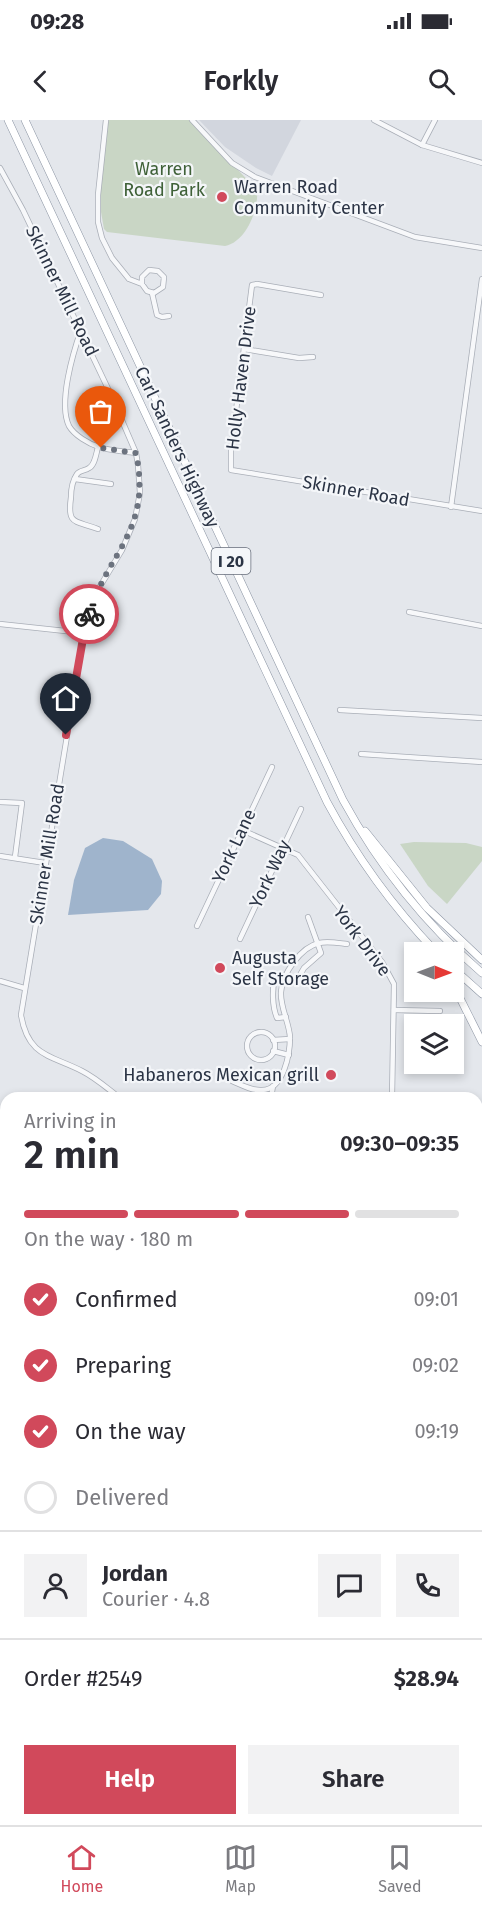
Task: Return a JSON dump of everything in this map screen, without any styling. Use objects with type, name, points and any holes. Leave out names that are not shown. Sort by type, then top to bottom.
[{"type":"highway","name":"Carl Sanders Highway","points":[[8,120],[327,802],[363,863],[408,922],[427,942]]},
{"type":"highway","name":"Carl Sanders Highway","points":[[25,120],[350,814],[376,856],[405,894],[437,931],[482,973]]},
{"type":"highway","points":[[350,814],[427,908],[482,960]]},
{"type":"highway","points":[[408,922],[423,942]]},
{"type":"highway","points":[[464,978],[482,994]]},
{"type":"highway","points":[[462,1002],[482,1042]]},
{"type":"street","points":[[106,120],[98,195],[98,222],[102,238],[112,258],[129,279],[141,284],[145,290],[152,293],[159,291],[165,281],[162,273],[156,270],[147,271],[142,277],[141,284]]},
{"type":"street","points":[[192,120],[232,163],[255,177],[415,237],[482,248]]},
{"type":"street","points":[[374,120],[422,145],[482,163]]},
{"type":"street","points":[[422,145],[435,120]]},
{"type":"street","name":"Skinner Mill Road","points":[[0,168],[81,330],[136,453],[140,480],[139,507],[122,550],[99,588],[84,633],[21,1015],[27,1038],[45,1056],[84,1071],[112,1092]]},
{"type":"street","points":[[451,507],[482,279]]},
{"type":"street","name":"Holly Haven Drive","points":[[231,470],[231,450],[252,285],[321,295]]},
{"type":"street","points":[[152,293],[158,315],[169,316]]},
{"type":"street","points":[[81,330],[74,348],[68,383],[65,411],[69,425],[75,434],[98,447],[136,453]]},
{"type":"street","points":[[244,349],[299,358],[313,357]]},
{"type":"street","points":[[98,447],[94,464],[77,474],[71,489],[69,516],[74,521],[98,530]]},
{"type":"street","name":"Skinner Road","points":[[231,470],[482,512]]},
{"type":"street","points":[[75,479],[111,484]]},
{"type":"street","points":[[409,612],[482,626]]},
{"type":"street","points":[[0,624],[84,633]]},
{"type":"street","points":[[340,710],[482,718]]},
{"type":"street","points":[[361,754],[482,762]]},
{"type":"street","name":"York Lane","points":[[196,926],[272,767]]},
{"type":"street","points":[[0,802],[22,803],[15,857]]},
{"type":"street","name":"York Way","points":[[240,939],[301,808]]},
{"type":"street","name":"York Drive","points":[[242,830],[298,855],[382,962],[394,984],[392,1092]]},
{"type":"street","points":[[0,855],[45,863]]},
{"type":"street","points":[[286,1017],[278,1018],[275,1013],[273,987],[275,976],[297,981],[304,968],[321,953],[308,917]]},
{"type":"street","points":[[232,1081],[246,1087],[263,1090],[273,1086],[281,1077],[289,1055],[290,1039],[281,992],[285,979],[297,959],[312,945],[318,943],[347,944]]},
{"type":"street","points":[[0,981],[24,988]]},
{"type":"street","points":[[394,1010],[441,1011]]},
{"type":"street","points":[[273,1040],[273,1051],[268,1058],[258,1059],[249,1053],[247,1045],[250,1037],[257,1033],[265,1033],[273,1040],[290,1039]]},
{"type":"street","points":[[273,1051],[289,1055]]},
{"type":"street","points":[[272,1092],[273,1086]]},
{"type":"shaded area","points":[[199,120],[301,120],[272,176],[225,147]]},
{"type":"green space","name":"Warren Road Park","points":[[107,120],[191,120],[257,190],[256,206],[245,232],[225,246],[107,232],[104,229],[98,195]]},
{"type":"green space","points":[[466,843],[482,847],[482,861],[447,904],[428,886],[400,844]]},
{"type":"water","points":[[103,838],[123,841],[152,859],[162,881],[161,894],[148,910],[68,915],[74,880],[85,848]]},
{"type":"way so far","points":[[89,614],[99,588],[122,550],[139,507],[140,480],[136,453],[101,448]]},
{"type":"place","name":"Warren Road Community Center","points":[[222,197]]},
{"type":"place","name":"Augusta Self Storage","points":[[220,968]]},
{"type":"place","name":"Habaneros Mexican grill","points":[[331,1075]]},
{"type":"route","points":[[66,735],[89,614]]}]
